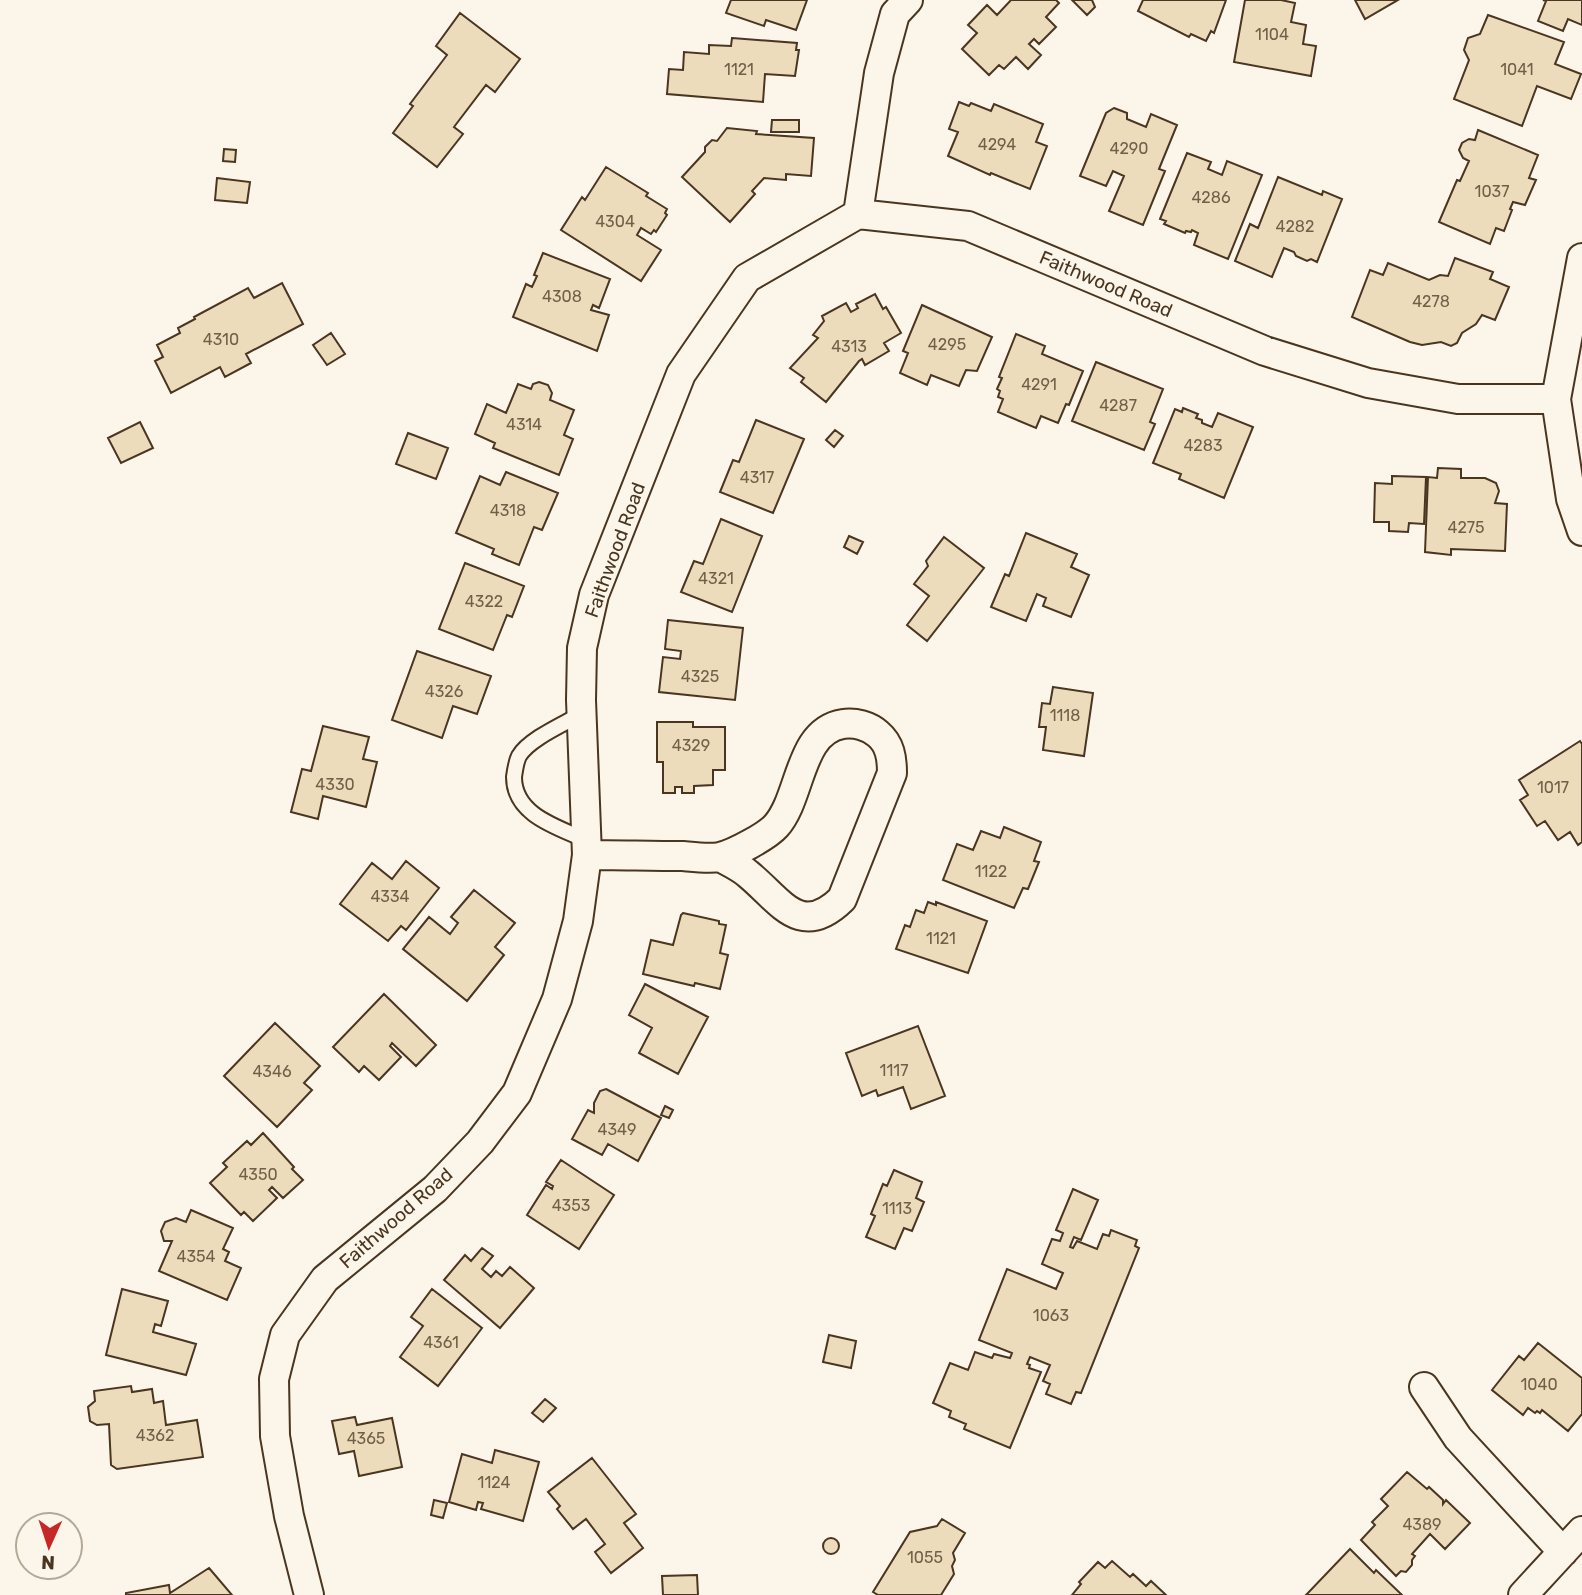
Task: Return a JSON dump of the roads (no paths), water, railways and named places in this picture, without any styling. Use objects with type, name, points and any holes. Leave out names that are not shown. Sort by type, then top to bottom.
[{"type":"street","points":[[858,214],[879,73],[895,14],[908,0]]},
{"type":"street","name":"Faithwood Road","points":[[309,1595],[289,1516],[275,1436],[274,1379],[285,1335],[325,1279],[435,1189],[481,1142],[517,1093],[557,999],[578,920],[586,847],[581,714],[582,648],[594,595],[681,374],[747,278],[858,214],[968,226],[1265,351],[1368,383],[1458,399],[1556,399]]},
{"type":"street","points":[[1582,258],[1556,399],[1571,499],[1582,531]]},
{"type":"street","points":[[586,847],[720,857],[747,873],[786,911],[801,916],[816,916],[831,910],[842,899],[892,772],[892,758],[887,744],[877,733],[850,723],[836,725],[823,732],[813,743],[783,817],[765,834],[720,857]]},
{"type":"street","points":[[1424,1387],[1458,1438],[1563,1552]]},
{"type":"street","points":[[1523,1595],[1582,1531]]},
{"type":"lane","points":[[581,714],[536,741],[519,755],[514,770],[514,787],[530,813],[586,847]]}]
